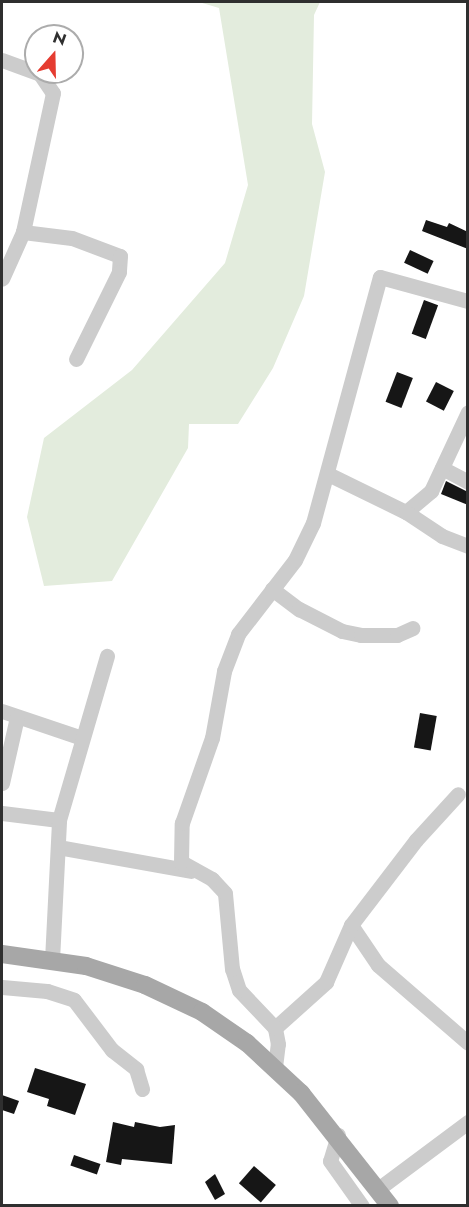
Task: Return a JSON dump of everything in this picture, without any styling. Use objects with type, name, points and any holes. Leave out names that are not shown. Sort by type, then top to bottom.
[{"type":"main road","points":[[2,954],[87,966],[145,985],[202,1012],[274,1067],[338,1136],[390,1206]]},
{"type":"street","points":[[2,60],[40,74],[53,93],[23,232],[2,279]]},
{"type":"street","points":[[23,232],[72,238],[120,256],[119,272],[76,359]]},
{"type":"street","points":[[192,871],[181,862],[182,823],[212,738],[224,671],[238,634],[295,560],[313,523],[380,277],[468,301]]},
{"type":"street","points":[[406,512],[431,491],[466,421]]},
{"type":"street","points":[[442,468],[468,483]]},
{"type":"street","points":[[328,474],[406,512],[442,536],[468,546]]},
{"type":"street","points":[[272,589],[299,609],[342,631],[361,635],[397,635],[413,628]]},
{"type":"street","points":[[52,960],[59,820],[107,656]]},
{"type":"street","points":[[2,711],[82,738]]},
{"type":"street","points":[[2,783],[17,717]]},
{"type":"street","points":[[275,1028],[326,982],[351,926],[416,840],[458,794]]},
{"type":"street","points":[[2,813],[59,820]]},
{"type":"street","points":[[58,847],[192,871],[212,879],[225,893],[232,969],[239,990],[275,1028],[278,1044],[274,1067]]},
{"type":"street","points":[[351,926],[378,965],[468,1043]]},
{"type":"street","points":[[2,987],[47,991],[74,1000],[112,1050],[136,1069],[142,1089]]},
{"type":"street","points":[[378,1189],[468,1122]]},
{"type":"street","points":[[338,1136],[330,1161],[358,1204]]},
{"type":"green space","points":[[199,2],[320,2],[314,15],[312,124],[325,172],[304,296],[273,368],[238,424],[189,424],[188,448],[112,581],[44,586],[27,517],[44,438],[132,370],[225,263],[248,185],[219,8]]},
{"type":"building","points":[[426,220],[447,227],[449,223],[468,232],[468,249],[422,231]]},
{"type":"building","points":[[410,250],[434,261],[428,274],[404,263]]},
{"type":"building","points":[[424,300],[438,305],[426,339],[412,334]]},
{"type":"building","points":[[397,372],[413,378],[401,408],[386,402]]},
{"type":"building","points":[[436,382],[454,391],[444,411],[426,402]]},
{"type":"building","points":[[446,481],[468,492],[468,505],[441,494]]},
{"type":"building","points":[[420,713],[437,716],[431,750],[414,747]]},
{"type":"building","points":[[35,1068],[86,1084],[75,1115],[47,1106],[49,1099],[27,1092]]},
{"type":"building","points":[[2,1095],[19,1101],[14,1114],[2,1110]]},
{"type":"building","points":[[113,1122],[134,1127],[135,1122],[160,1127],[175,1125],[172,1164],[122,1159],[121,1165],[106,1162]]},
{"type":"building","points":[[74,1155],[100,1164],[97,1175],[70,1165]]},
{"type":"building","points":[[254,1166],[276,1185],[261,1202],[239,1183]]},
{"type":"building","points":[[215,1174],[225,1194],[215,1200],[205,1182]]}]
